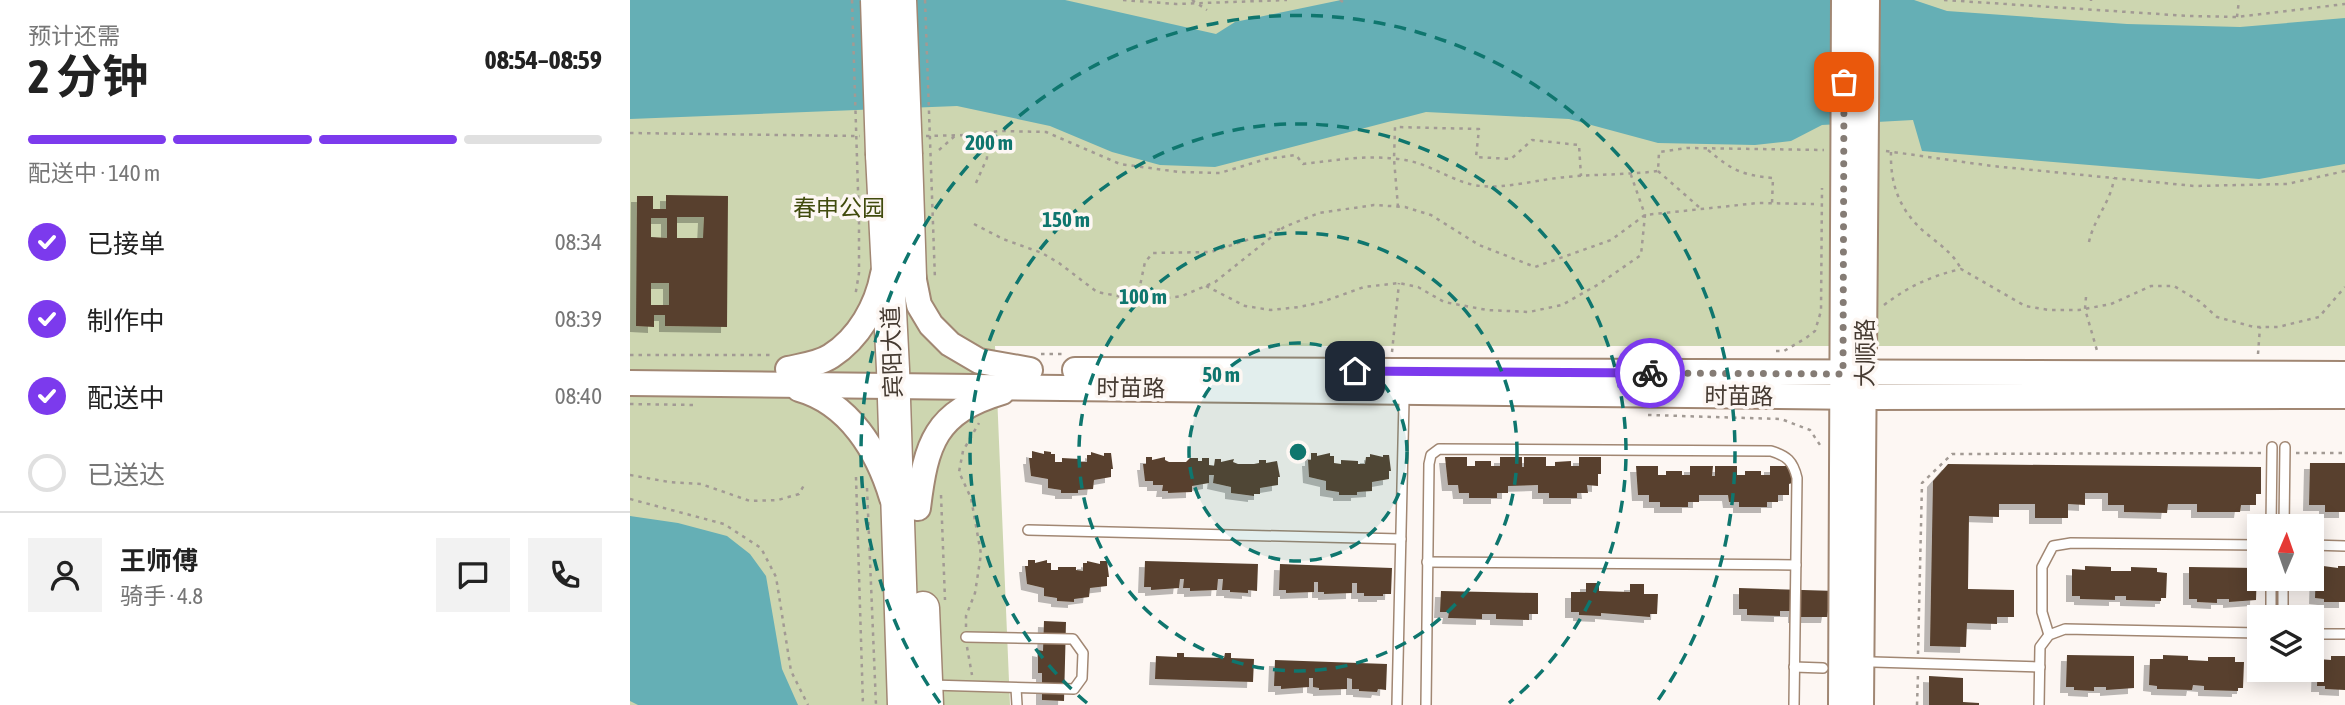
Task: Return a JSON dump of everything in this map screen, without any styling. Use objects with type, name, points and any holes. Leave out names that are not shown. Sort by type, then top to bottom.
[{"type":"highway","name":"宾阳大道","points":[[877,0],[893,146],[903,377],[919,507],[919,698]]},
{"type":"highway","name":"宾阳大道","points":[[893,146],[900,0]]},
{"type":"street","name":"大顺路","points":[[1844,0],[1857,382],[1861,705]]},
{"type":"street","name":"大顺路","points":[[1841,705],[1872,143],[1867,0]]},
{"type":"street","points":[[782,369],[829,358],[849,340],[867,318],[898,255]]},
{"type":"street","points":[[898,255],[931,325],[950,344],[979,361],[1034,370]]},
{"type":"street","name":"时苗路","points":[[630,369],[782,369],[903,377],[1034,370],[1857,382],[2345,396]]},
{"type":"street","name":"时苗路","points":[[630,383],[782,369]]},
{"type":"street","points":[[782,369],[807,391],[831,403],[853,423],[883,471],[919,507]]},
{"type":"street","points":[[919,507],[923,467],[934,439],[956,412],[1034,370]]},
{"type":"street","name":"时苗路","points":[[1857,382],[2345,374]]},
{"type":"lane","points":[[1396,705],[1405,400]]},
{"type":"lane","points":[[1611,437],[1611,450]]},
{"type":"lane","points":[[1426,705],[1429,464],[1430,454],[1438,449],[1771,451],[1786,456],[1794,464],[1797,478],[1794,705]]},
{"type":"lane","points":[[2268,450],[2270,514]]},
{"type":"lane","points":[[2285,514],[2288,450]]},
{"type":"lane","points":[[1028,530],[1401,539]]},
{"type":"lane","points":[[2049,635],[2042,612],[2042,567],[2053,546],[2071,543],[2247,545]]},
{"type":"lane","points":[[2324,545],[2345,546]]},
{"type":"lane","points":[[1427,562],[1796,565]]},
{"type":"lane","points":[[2039,705],[2040,647],[2049,635],[2066,629],[2247,632]]},
{"type":"lane","points":[[2324,634],[2345,635]]},
{"type":"lane","points":[[919,698],[1016,688],[1074,689],[1082,678],[1083,653],[1073,639],[966,637]]},
{"type":"lane","points":[[1873,662],[2040,667]]},
{"type":"lane","points":[[1794,667],[1823,668]]},
{"type":"lane","points":[[1016,688],[1017,705]]},
{"type":"path","points":[[852,0],[859,260],[853,307]]},
{"type":"path","points":[[925,0],[935,279]]},
{"type":"path","points":[[1124,0],[1176,5],[1287,0]]},
{"type":"path","points":[[1192,0],[1207,10]]},
{"type":"path","points":[[1340,0],[1346,4]]},
{"type":"path","points":[[1944,0],[2237,17],[2345,4]]},
{"type":"path","points":[[2020,0],[2023,5]]},
{"type":"path","points":[[2237,17],[2239,0]]},
{"type":"path","points":[[1398,207],[1394,159],[1395,127],[1479,129],[1476,157],[1511,159],[1532,140],[1579,145],[1581,176]]},
{"type":"path","points":[[630,134],[893,146],[956,135],[1000,131],[1046,132],[1120,164],[1179,172],[1220,173],[1266,159],[1296,155],[1303,164],[1363,157],[1406,160],[1482,187],[1658,171],[1701,209]]},
{"type":"path","points":[[939,150],[956,135]]},
{"type":"path","points":[[976,183],[987,158],[987,137]]},
{"type":"path","points":[[1872,143],[1891,152],[1992,166],[2193,186],[2287,184],[2345,172]]},
{"type":"path","points":[[1825,157],[1826,145]]},
{"type":"path","points":[[1658,171],[1659,152],[1687,148],[1826,150]]},
{"type":"path","points":[[1706,148],[1728,166],[1748,176],[1773,178],[1772,203]]},
{"type":"path","points":[[1891,152],[1892,182],[1900,201],[1923,231],[1954,256],[1961,269],[2025,306],[2049,310],[2085,309],[2110,304],[2151,286],[2174,286],[2199,301],[2217,317],[2260,327],[2278,327],[2319,317],[2345,287]]},
{"type":"path","points":[[1206,286],[1245,306],[1271,310],[1322,302],[1364,287],[1399,283],[1418,288],[1444,302],[1487,310],[1529,312],[1562,305],[1599,284],[1641,254],[1645,215],[1631,174]]},
{"type":"path","points":[[2089,242],[2092,226],[2110,198],[2114,178]]},
{"type":"path","points":[[1770,351],[1784,351],[1815,331],[1821,311],[1823,182]]},
{"type":"path","points":[[1137,300],[1145,262],[1153,253],[1211,252],[1284,228],[1319,213],[1374,205],[1398,207],[1431,215],[1479,245],[1535,267],[1611,240],[1645,215],[1772,203],[1814,204]]},
{"type":"path","points":[[974,224],[1059,263],[1097,292],[1144,301],[1182,296],[1215,282],[1284,228]]},
{"type":"path","points":[[1876,311],[1906,289],[1933,276],[1961,269]]},
{"type":"path","points":[[1392,352],[1399,283]]},
{"type":"path","points":[[2086,297],[2085,309],[2098,354]]},
{"type":"path","points":[[2258,354],[2260,327]]},
{"type":"path","points":[[1034,370],[1070,354]]},
{"type":"path","points":[[630,355],[782,369]]},
{"type":"path","points":[[1387,356],[1401,356]]},
{"type":"path","points":[[630,404],[708,405]]},
{"type":"path","points":[[1640,414],[1781,419],[1810,430],[1822,450]]},
{"type":"path","points":[[972,677],[966,616],[975,593],[981,554],[971,498],[959,472],[963,451],[982,416]]},
{"type":"path","points":[[1917,705],[1922,483],[1952,454],[2268,450]]},
{"type":"path","points":[[2288,450],[2345,453]]},
{"type":"path","points":[[630,475],[701,484],[750,501],[778,500],[799,494],[804,485]]},
{"type":"path","points":[[856,477],[863,705]]},
{"type":"path","points":[[867,488],[876,705]]},
{"type":"path","points":[[630,499],[724,524],[761,548],[776,577],[791,671],[808,705]]},
{"type":"path","points":[[919,507],[945,603]]},
{"type":"green space","name":"春申公园","points":[[630,0],[2345,0],[2345,346],[995,346],[1010,705],[630,705]]},
{"type":"water","points":[[630,0],[1065,0],[1216,34],[1235,22],[1341,0],[1914,0],[1947,11],[2127,24],[2240,27],[2345,18],[2345,164],[2259,179],[1922,151],[1913,120],[1822,125],[1791,141],[1755,145],[1658,143],[1569,119],[1426,112],[1215,167],[1160,165],[1112,152],[1050,126],[957,106],[630,119]]},
{"type":"water","points":[[630,516],[678,523],[727,536],[750,554],[766,576],[782,669],[798,705],[638,705],[630,701]]},
{"type":"building","points":[[666,195],[728,196],[727,327],[665,326],[665,315],[654,315],[654,327],[636,326],[637,196],[653,196],[653,209],[666,209]],"holes":[[[677,217],[704,217],[703,238],[677,238]],[[651,218],[667,218],[667,238],[651,237]],[[651,283],[669,283],[669,305],[651,305]]]},
{"type":"building","points":[[1032,451],[1044,454],[1044,451],[1051,452],[1055,454],[1055,462],[1062,462],[1062,458],[1087,462],[1087,455],[1091,455],[1091,452],[1104,456],[1104,453],[1111,453],[1111,477],[1094,480],[1093,489],[1078,490],[1078,493],[1061,493],[1061,490],[1048,488],[1048,479],[1031,476],[1029,458],[1032,458]]},
{"type":"building","points":[[1311,453],[1317,453],[1317,456],[1330,453],[1330,456],[1334,456],[1334,463],[1341,464],[1341,460],[1365,464],[1366,457],[1370,457],[1370,454],[1383,457],[1389,455],[1389,479],[1372,482],[1372,491],[1357,492],[1357,495],[1339,495],[1339,492],[1326,490],[1326,481],[1309,477],[1308,460],[1311,460]]},
{"type":"building","points":[[1146,457],[1152,457],[1152,460],[1165,457],[1169,462],[1186,462],[1190,458],[1202,461],[1202,458],[1209,458],[1209,465],[1214,466],[1215,459],[1221,459],[1221,462],[1234,459],[1233,462],[1238,464],[1254,464],[1259,463],[1259,460],[1266,460],[1266,463],[1277,461],[1280,477],[1278,485],[1260,488],[1260,494],[1254,496],[1231,493],[1231,487],[1213,483],[1214,475],[1209,475],[1209,483],[1192,486],[1192,492],[1168,493],[1162,491],[1163,485],[1153,485],[1153,481],[1145,481],[1143,464],[1146,464]]},
{"type":"building","points":[[1445,457],[1467,457],[1467,466],[1475,466],[1475,461],[1491,461],[1491,466],[1500,466],[1500,457],[1522,457],[1524,467],[1524,457],[1546,457],[1546,466],[1555,466],[1555,462],[1571,461],[1571,466],[1579,466],[1579,457],[1601,457],[1601,474],[1598,474],[1598,486],[1587,485],[1588,493],[1577,493],[1577,498],[1549,498],[1549,493],[1538,493],[1538,485],[1508,486],[1508,493],[1497,493],[1497,498],[1469,498],[1469,493],[1459,493],[1458,485],[1448,485]]},
{"type":"building","points":[[2310,463],[2345,463],[2345,512],[2325,512],[2325,505],[2309,505]]},
{"type":"building","points":[[1948,464],[2261,467],[2261,494],[2256,494],[2256,505],[2241,505],[2240,512],[2197,512],[2197,504],[2168,504],[2167,513],[2124,512],[2124,505],[2108,505],[2108,493],[2085,493],[2085,505],[2068,504],[2068,518],[2035,518],[2035,504],[1999,504],[1999,517],[1969,516],[1968,589],[2014,590],[2014,617],[1997,617],[1997,624],[1967,623],[1966,647],[1930,646],[1933,481]]},
{"type":"building","points":[[1636,466],[1658,466],[1658,475],[1666,475],[1666,471],[1682,471],[1682,475],[1690,475],[1690,466],[1713,466],[1712,476],[1715,476],[1715,466],[1737,466],[1737,475],[1745,475],[1745,471],[1761,471],[1761,475],[1770,475],[1770,466],[1792,466],[1792,483],[1789,484],[1789,495],[1778,495],[1778,502],[1767,502],[1767,507],[1739,507],[1739,502],[1729,502],[1728,495],[1699,495],[1699,502],[1688,502],[1688,507],[1660,507],[1660,502],[1649,502],[1649,495],[1638,495]]},
{"type":"building","points":[[1028,560],[1035,560],[1035,563],[1047,560],[1047,563],[1051,563],[1051,570],[1058,570],[1058,567],[1076,567],[1076,570],[1083,571],[1083,563],[1087,561],[1100,564],[1100,561],[1107,561],[1107,586],[1090,588],[1089,597],[1074,599],[1074,602],[1057,601],[1057,598],[1044,596],[1044,588],[1027,584],[1025,566],[1028,566]]},
{"type":"building","points":[[1145,561],[1258,564],[1257,591],[1248,590],[1248,593],[1222,590],[1223,579],[1218,579],[1217,590],[1190,591],[1190,588],[1183,588],[1184,579],[1180,579],[1179,588],[1151,590],[1151,587],[1144,587]]},
{"type":"building","points":[[1280,564],[1392,568],[1391,594],[1364,596],[1364,593],[1357,593],[1357,583],[1352,583],[1352,593],[1324,594],[1318,592],[1318,582],[1314,582],[1314,592],[1286,593],[1286,590],[1279,590]]},
{"type":"building","points":[[2085,566],[2111,567],[2111,571],[2131,571],[2131,567],[2157,568],[2157,572],[2167,573],[2166,598],[2161,598],[2161,601],[2126,600],[2126,596],[2115,596],[2115,600],[2080,599],[2080,596],[2072,596],[2072,569],[2085,570]]},
{"type":"building","points":[[2324,566],[2345,566],[2345,602],[2324,602],[2324,599],[2315,598],[2315,592],[2324,592]]},
{"type":"building","points":[[2189,567],[2247,568],[2247,592],[2256,592],[2256,600],[2229,602],[2229,599],[2217,599],[2217,603],[2189,599]]},
{"type":"building","points":[[1586,583],[1599,583],[1599,591],[1630,592],[1630,584],[1644,584],[1644,594],[1658,594],[1657,614],[1650,614],[1650,617],[1601,613],[1601,616],[1571,612],[1571,592],[1586,592]]},
{"type":"building","points":[[1739,588],[1836,591],[1836,611],[1828,611],[1827,617],[1794,617],[1794,611],[1780,611],[1780,616],[1747,615],[1747,609],[1739,609]]},
{"type":"building","points":[[1441,591],[1538,593],[1538,614],[1529,614],[1529,620],[1496,619],[1496,614],[1482,614],[1482,619],[1448,618],[1449,612],[1440,612]]},
{"type":"building","points":[[1044,621],[1066,622],[1064,701],[1042,700],[1042,673],[1038,673],[1038,650],[1043,651]]},
{"type":"building","points":[[1177,653],[1184,653],[1184,657],[1224,658],[1225,653],[1231,653],[1231,658],[1254,659],[1253,682],[1155,679],[1156,656],[1177,657]]},
{"type":"building","points":[[2067,655],[2134,656],[2134,688],[2106,690],[2106,687],[2094,687],[2094,691],[2066,687]]},
{"type":"building","points":[[2163,655],[2188,656],[2188,660],[2208,661],[2208,657],[2235,657],[2235,662],[2244,662],[2243,688],[2238,688],[2238,691],[2204,690],[2204,686],[2193,685],[2192,690],[2157,689],[2157,686],[2149,685],[2150,659],[2163,659]]},
{"type":"building","points":[[2331,656],[2345,656],[2345,690],[2317,686],[2317,682],[2324,682],[2324,659],[2331,660]]},
{"type":"building","points":[[1275,660],[1387,664],[1386,690],[1378,689],[1377,692],[1352,689],[1352,679],[1347,678],[1347,689],[1319,690],[1313,687],[1313,678],[1309,678],[1309,687],[1281,689],[1281,686],[1274,686]]},
{"type":"building","points":[[1929,676],[1963,678],[1963,702],[1979,705],[1929,705]]},
{"type":"way so far","points":[[1650,373],[1843,374],[1844,82]]},
{"type":"route","points":[[1355,371],[1650,373]]}]
